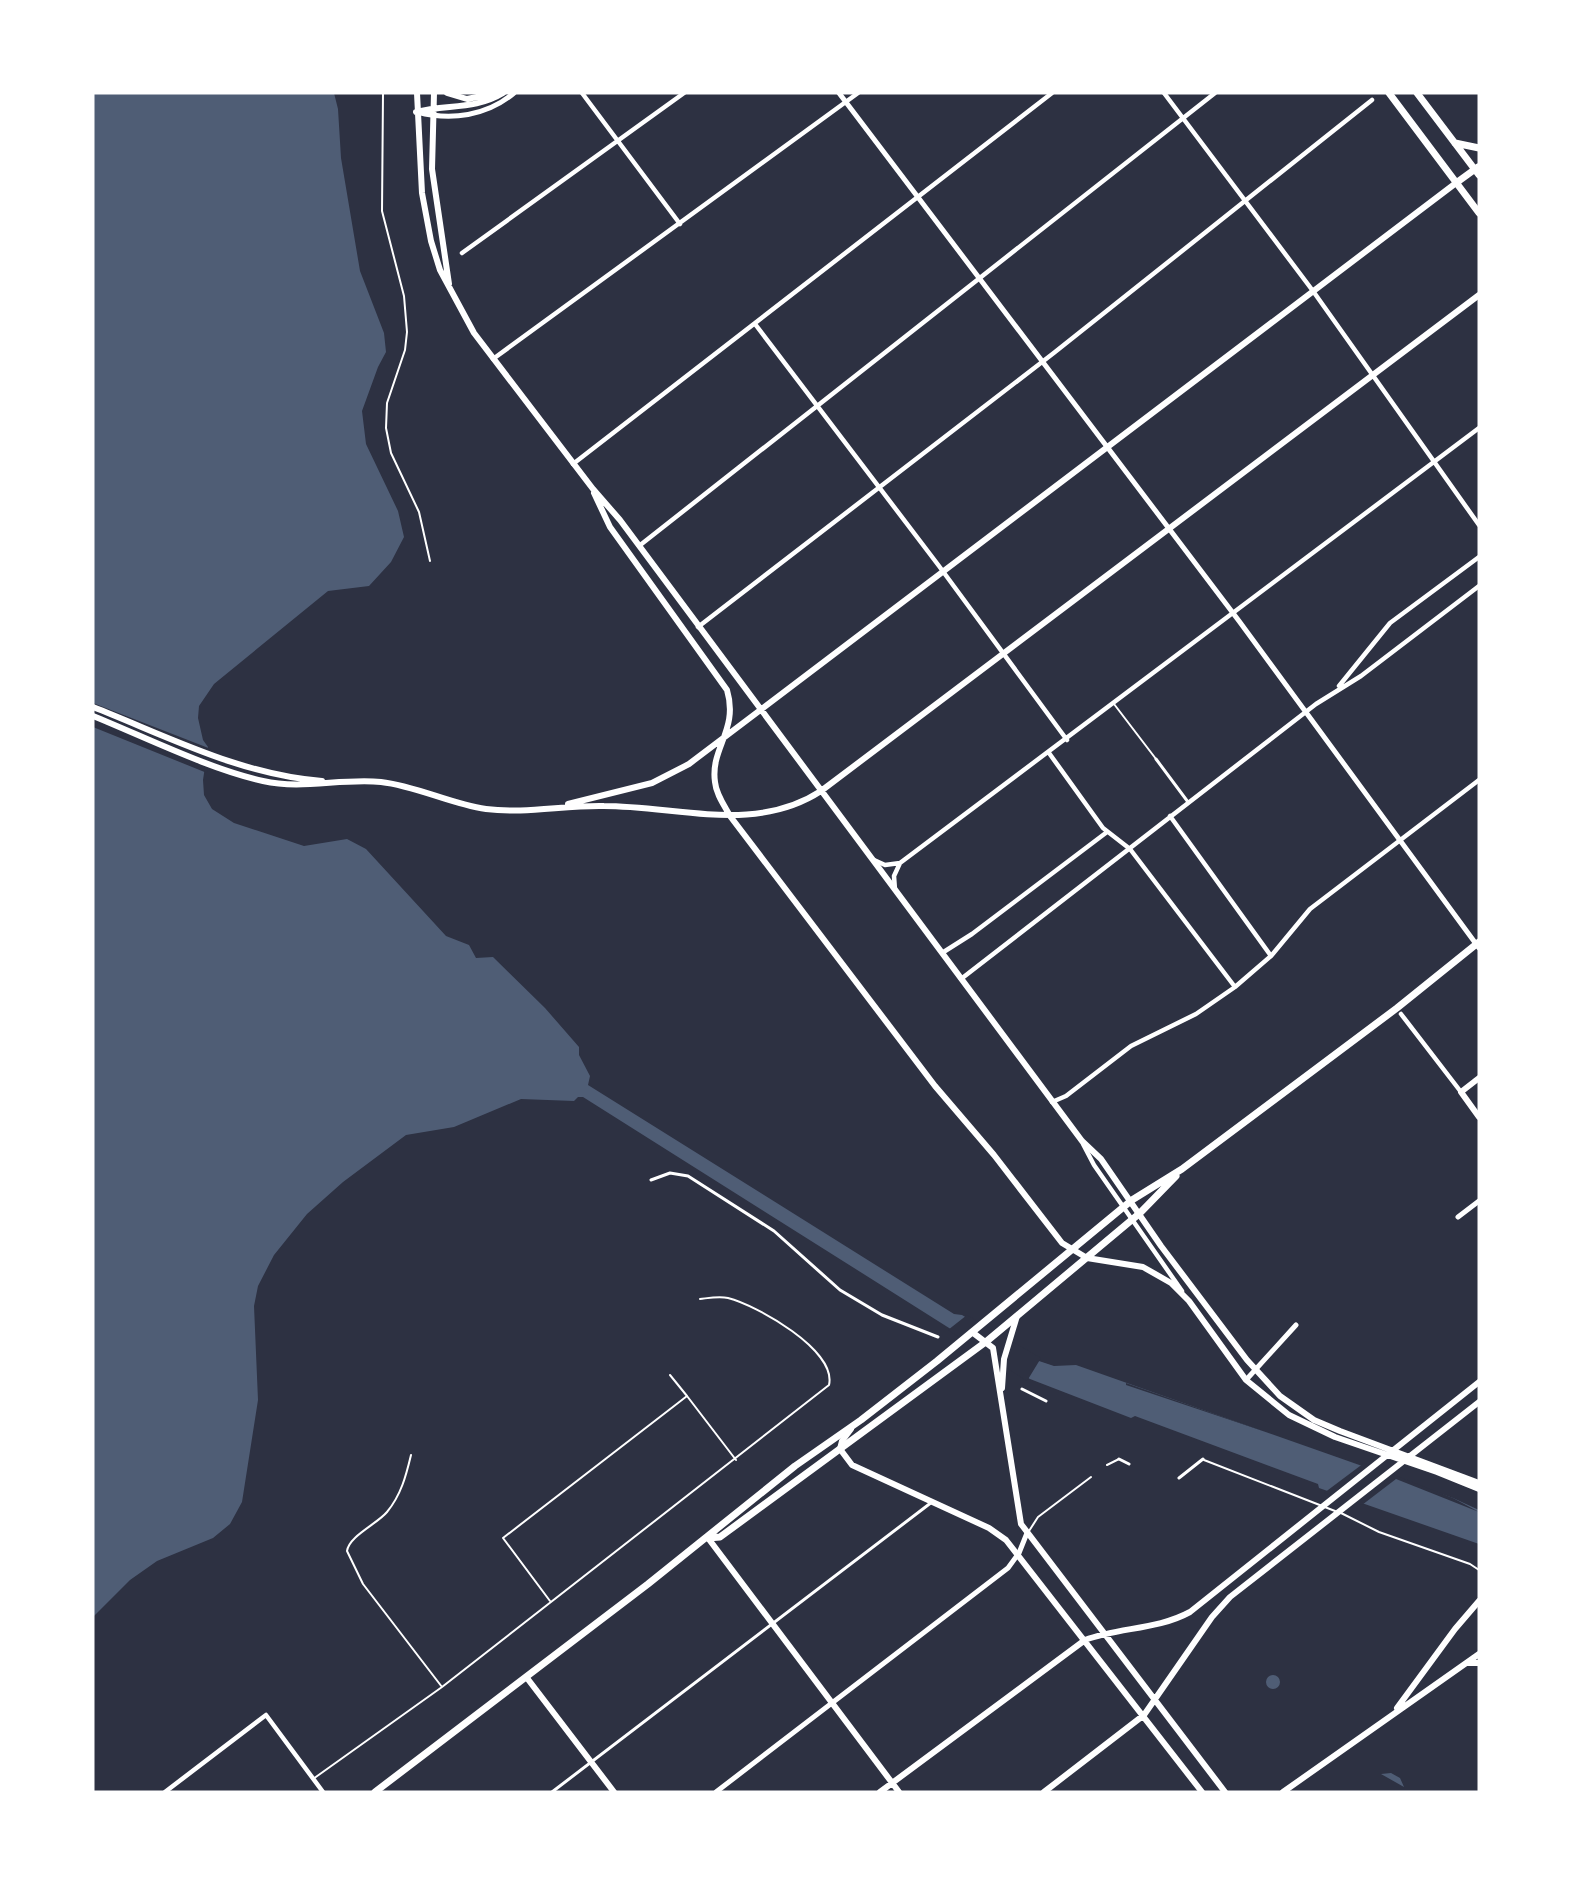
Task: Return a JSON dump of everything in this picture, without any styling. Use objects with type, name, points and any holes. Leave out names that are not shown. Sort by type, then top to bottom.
[{"type":"main road","points":[[417,93],[416,112],[426,216],[435,259],[467,322],[573,464],[609,505],[1052,1102],[1082,1141],[1101,1159],[1132,1200],[1161,1246],[1256,1371],[1280,1396],[1314,1420],[1479,1483]]},
{"type":"main road","points":[[434,93],[432,116],[434,192],[449,285]]},
{"type":"main road","points":[[447,93],[467,99],[497,93]]},
{"type":"main road","points":[[416,112],[433,108],[481,104],[503,93]]},
{"type":"main road","points":[[1389,93],[1479,213]]},
{"type":"main road","points":[[556,807],[640,787],[664,778],[689,764],[1456,183],[1478,170],[1418,93]]},
{"type":"main road","points":[[1455,142],[1479,148]]},
{"type":"main road","points":[[93,707],[234,763],[285,777],[337,782],[390,783],[488,809],[520,811],[556,807],[615,806],[730,816],[778,812],[821,791],[1479,295]]},
{"type":"main road","points":[[593,489],[615,535],[727,690],[731,709],[726,736],[716,764],[715,782],[730,816],[935,1086],[994,1155],[1062,1243],[1087,1258],[1134,1264],[1152,1270],[1171,1283],[1189,1301],[1246,1380],[1268,1400],[1312,1427],[1479,1489]]},
{"type":"main road","points":[[93,716],[231,771],[266,782],[308,785],[337,782]]},
{"type":"main road","points":[[375,1792],[708,1538],[714,1529],[765,1489],[861,1420],[937,1361],[1132,1200],[1182,1169],[1398,1008],[1478,945]]},
{"type":"main road","points":[[1479,1078],[1461,1092],[1479,1117]]},
{"type":"main road","points":[[708,1538],[720,1537],[987,1341],[1140,1213],[1182,1169]]},
{"type":"main road","points":[[1002,1398],[1004,1359],[1017,1316]]},
{"type":"main road","points":[[972,1332],[987,1341],[993,1348],[1018,1515],[1027,1533],[1225,1792]]},
{"type":"main road","points":[[880,1792],[1085,1640],[1103,1633],[1156,1625],[1182,1616],[1479,1382]]},
{"type":"main road","points":[[1044,1792],[1144,1715],[1156,1702],[1224,1604],[1479,1402]]},
{"type":"main road","points":[[840,1449],[845,1436],[861,1420]]},
{"type":"main road","points":[[840,1449],[852,1465],[993,1530],[1019,1553],[1202,1792]]},
{"type":"main road","points":[[708,1538],[899,1792]]},
{"type":"main road","points":[[1394,1712],[1455,1629],[1479,1602]]},
{"type":"main road","points":[[1283,1792],[1479,1654]]},
{"type":"main road","points":[[1467,1663],[1479,1663]]},
{"type":"main road","points":[[527,1678],[614,1792]]},
{"type":"street","points":[[416,112],[432,116],[484,111],[514,93]]},
{"type":"street","points":[[582,93],[680,224]]},
{"type":"street","points":[[462,253],[684,93]]},
{"type":"street","points":[[839,93],[1233,613],[1478,945]]},
{"type":"street","points":[[493,359],[858,93]]},
{"type":"street","points":[[573,464],[1052,93]]},
{"type":"street","points":[[1164,93],[1246,198],[1479,525]]},
{"type":"street","points":[[639,546],[1215,93]]},
{"type":"street","points":[[698,627],[1042,361],[1372,100]]},
{"type":"street","points":[[754,324],[943,572],[1067,740]]},
{"type":"street","points":[[895,890],[894,876],[900,863],[1067,740],[1479,428]]},
{"type":"street","points":[[1336,689],[1390,623],[1479,557]]},
{"type":"street","points":[[962,980],[1336,689],[1361,676],[1479,586]]},
{"type":"street","points":[[1049,753],[1107,832],[1130,849],[1235,987]]},
{"type":"street","points":[[1156,759],[1188,802]]},
{"type":"street","points":[[1052,1102],[1066,1096],[1131,1046],[1196,1014],[1235,987],[1271,956],[1310,909],[1479,780]]},
{"type":"street","points":[[1170,816],[1271,956]]},
{"type":"street","points":[[942,953],[972,934],[1107,832]]},
{"type":"street","points":[[872,859],[885,865],[900,863]]},
{"type":"street","points":[[1401,1014],[1461,1092]]},
{"type":"street","points":[[1082,1141],[1094,1166],[1125,1206],[1189,1301]]},
{"type":"street","points":[[651,1180],[670,1173],[688,1176],[774,1232],[840,1290],[882,1315],[938,1337]]},
{"type":"street","points":[[1458,1217],[1479,1201]]},
{"type":"street","points":[[1246,1380],[1296,1325]]},
{"type":"street","points":[[1022,1389],[1046,1401]]},
{"type":"street","points":[[1179,1478],[1203,1459]]},
{"type":"street","points":[[1119,1460],[1129,1464]]},
{"type":"street","points":[[552,1792],[933,1502]]},
{"type":"street","points":[[716,1792],[1008,1568],[1019,1553],[1027,1533]]},
{"type":"street","points":[[165,1792],[266,1714],[323,1792]]},
{"type":"lane","points":[[383,93],[382,211],[404,296],[407,332],[405,350],[388,395],[386,428],[391,453],[419,512],[430,561]]},
{"type":"lane","points":[[1114,703],[1156,759]]},
{"type":"lane","points":[[313,1779],[442,1687],[736,1460],[829,1385],[830,1374],[817,1354],[777,1321],[743,1303],[725,1297],[700,1299]]},
{"type":"lane","points":[[669,1375],[736,1460]]},
{"type":"lane","points":[[550,1602],[503,1538],[687,1396]]},
{"type":"lane","points":[[411,1455],[404,1484],[393,1503],[379,1520],[350,1543],[347,1551],[363,1584],[442,1687]]},
{"type":"lane","points":[[1203,1459],[1357,1520],[1379,1532],[1470,1564],[1479,1570]]},
{"type":"lane","points":[[1107,1466],[1119,1460]]},
{"type":"lane","points":[[1027,1533],[1038,1517],[1091,1477]]},
{"type":"water","points":[[93,93],[334,93],[338,109],[341,158],[360,271],[384,333],[386,352],[362,411],[366,444],[398,511],[404,537],[391,562],[369,586],[328,591],[214,684],[199,706],[198,718],[203,740],[208,747],[203,780],[204,795],[212,809],[234,823],[304,846],[347,839],[366,849],[446,936],[469,945],[476,958],[493,957],[545,1008],[579,1047],[579,1055],[590,1076],[588,1085],[954,1314],[962,1315],[1039,1361],[1054,1366],[1076,1365],[1453,1498],[1479,1510],[1479,1544],[1319,1488],[1318,1484],[1135,1416],[1131,1418],[1030,1379],[583,1097],[578,1097],[574,1101],[521,1099],[454,1127],[406,1135],[343,1182],[307,1214],[274,1255],[258,1286],[254,1306],[258,1400],[242,1502],[230,1524],[213,1538],[157,1561],[130,1580],[93,1617]]},
{"type":"water","points":[[1270,1675],[1276,1675],[1280,1682],[1276,1689],[1270,1689],[1266,1685],[1266,1679]]},
{"type":"water","points":[[1391,1773],[1400,1778],[1404,1787],[1381,1774]]},
{"type":"pier","points":[[93,703],[211,749],[207,773],[93,727]]},
{"type":"pier","points":[[967,1315],[1041,1358],[1027,1381],[948,1330]]},
{"type":"pier","points":[[1126,1383],[1255,1428],[1266,1432],[1126,1385]]},
{"type":"pier","points":[[1364,1463],[1453,1498],[1479,1512],[1396,1479],[1362,1505],[1324,1493]]}]
